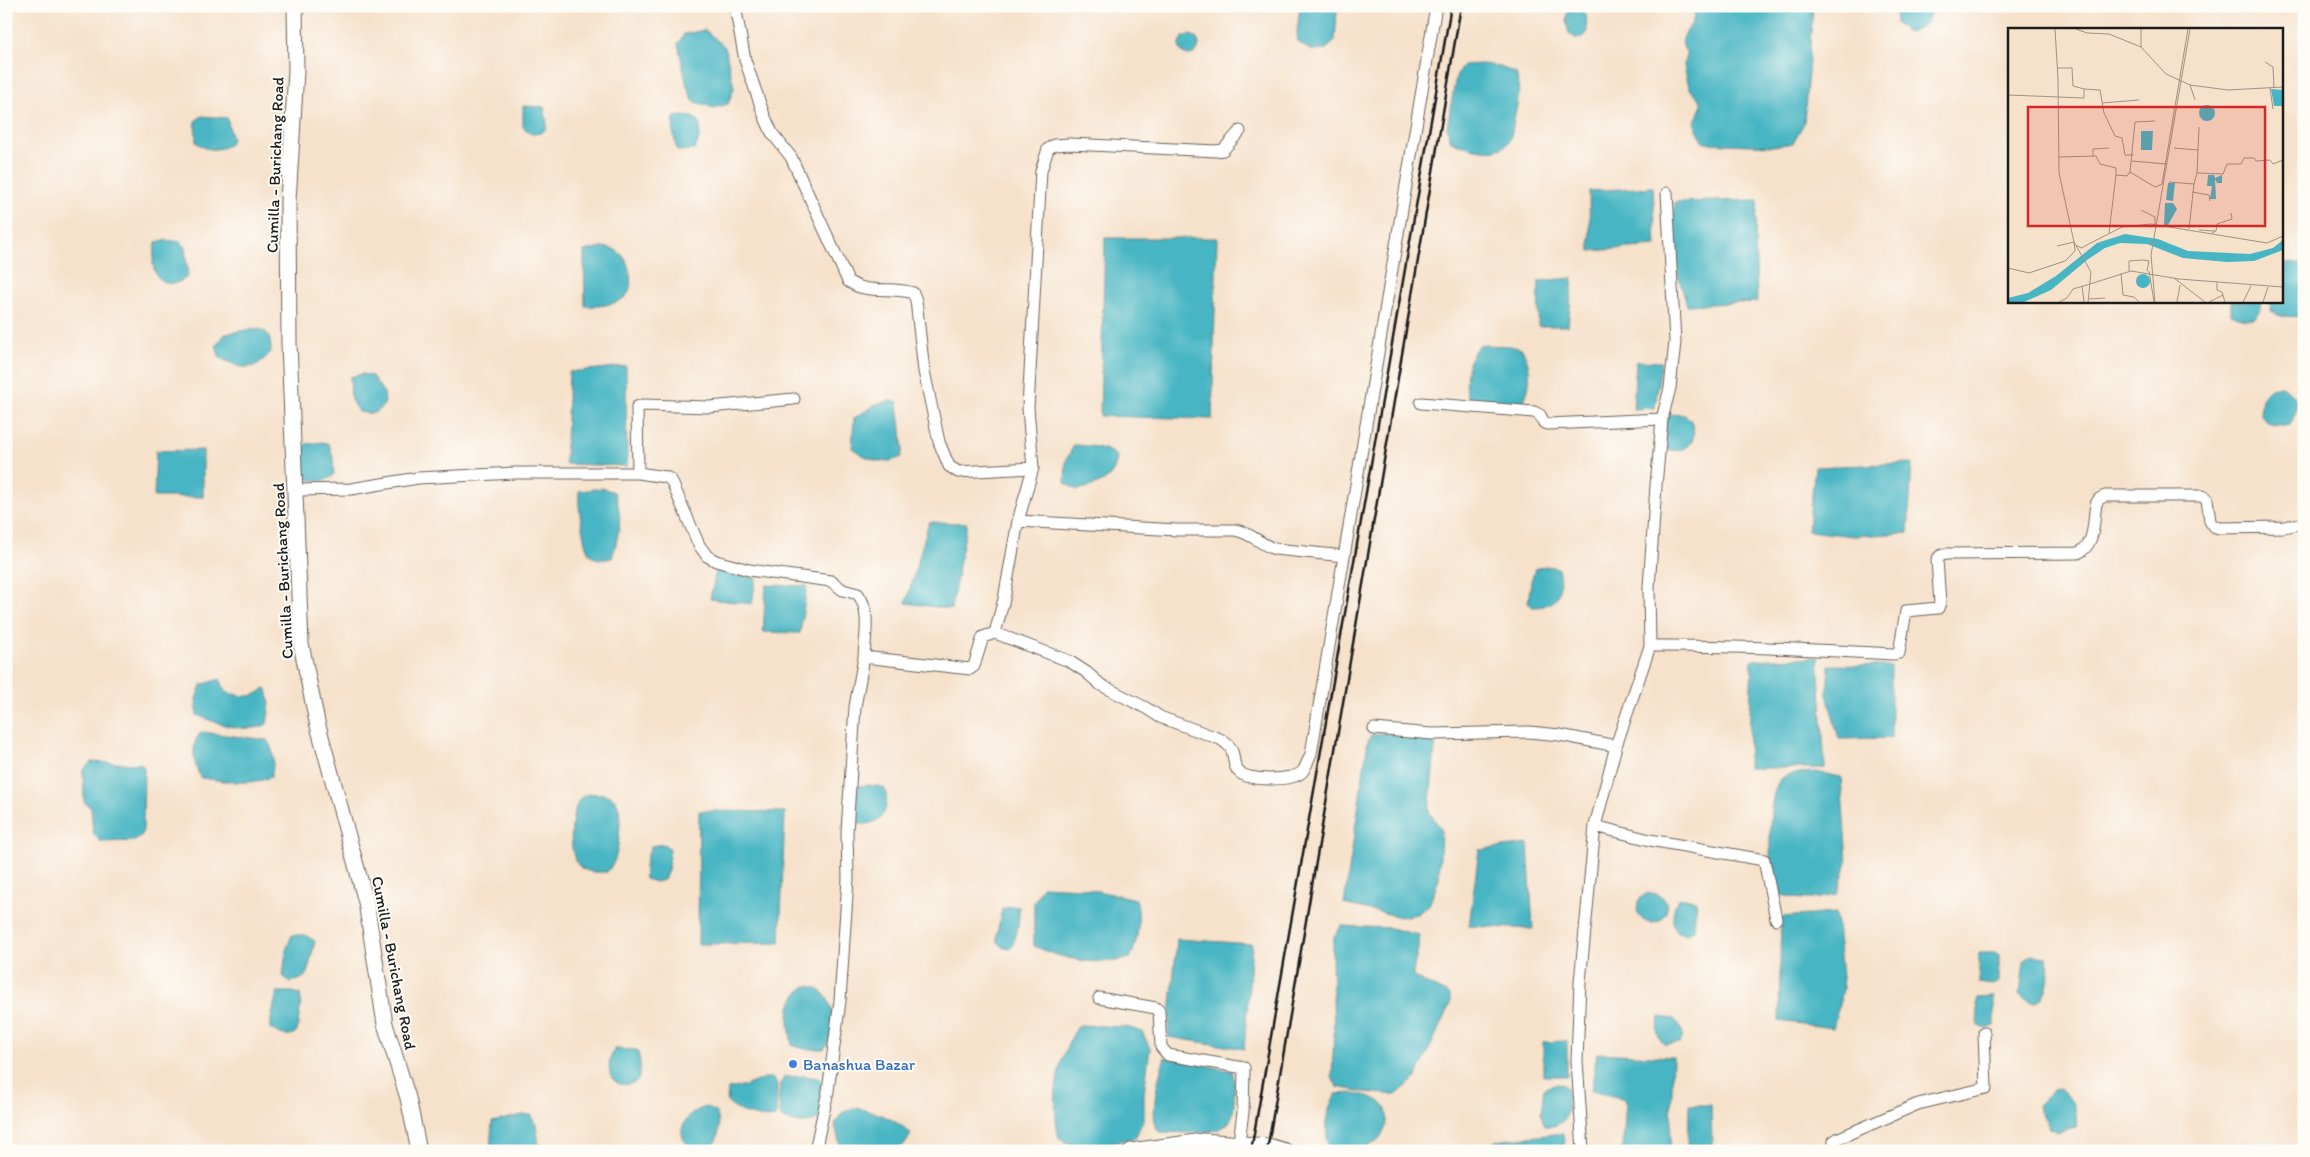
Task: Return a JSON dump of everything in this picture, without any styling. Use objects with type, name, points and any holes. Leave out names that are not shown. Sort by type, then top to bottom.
[{"type":"main road","name":"Cumilla - Burichang Road","points":[[295,6],[296,71],[288,201],[289,344],[301,644],[316,722],[366,902],[385,1024],[408,1098],[419,1151]]},
{"type":"main road","points":[[1131,1151],[1203,1141],[1239,1142],[1268,1146],[1285,1151]]},
{"type":"street","points":[[735,6],[745,60],[764,114],[772,133],[791,157],[848,281],[856,287],[904,290],[913,293],[916,300],[924,371],[938,442],[949,466],[958,472],[1033,468]]},
{"type":"street","points":[[864,657],[970,669],[974,666],[982,637],[995,632],[1069,661],[1101,685],[1172,723],[1220,739],[1229,744],[1234,755],[1237,770],[1242,775],[1266,779],[1293,777],[1303,771],[1311,754],[1436,6]]},
{"type":"street","points":[[995,632],[1004,599],[1018,521],[1033,468],[1028,408],[1041,171],[1048,149],[1054,146],[1070,144],[1216,151],[1223,150],[1240,131]]},
{"type":"street","points":[[1583,1151],[1576,1061],[1580,982],[1595,826],[1616,746],[1650,646],[1649,588],[1662,419],[1670,388],[1675,342],[1667,193]]},
{"type":"street","points":[[638,473],[637,407],[643,405],[710,407],[794,399]]},
{"type":"street","points":[[1421,403],[1534,412],[1540,415],[1544,423],[1548,424],[1662,419]]},
{"type":"street","points":[[295,490],[351,489],[418,478],[490,474],[596,471],[638,473],[666,477],[671,480],[699,545],[707,556],[716,561],[749,570],[831,581],[843,590],[858,594],[866,610],[864,657],[855,707],[847,832],[848,879],[840,1001],[828,1091],[815,1151]]},
{"type":"street","points":[[1650,646],[1715,645],[1899,653],[1906,611],[1938,608],[1940,603],[1937,560],[1940,556],[1945,554],[2078,553],[2085,550],[2090,542],[2096,504],[2105,496],[2202,496],[2207,499],[2210,521],[2213,526],[2219,528],[2284,526],[2304,523]]},
{"type":"street","points":[[1018,521],[1177,530],[1242,530],[1268,547],[1275,549],[1344,556]]},
{"type":"street","points":[[1374,729],[1432,734],[1529,732],[1560,735],[1616,746]]},
{"type":"street","points":[[1595,826],[1650,840],[1764,860],[1776,919]]},
{"type":"street","points":[[1100,998],[1156,1008],[1159,1011],[1161,1047],[1168,1055],[1244,1068],[1243,1112],[1239,1142]]},
{"type":"street","points":[[1834,1151],[1833,1145],[1839,1138],[1918,1104],[1986,1088],[1984,1033]]},
{"type":"water","points":[[1300,6],[1335,6],[1337,12],[1335,41],[1325,50],[1310,50],[1298,42],[1297,32]]},
{"type":"water","points":[[1693,6],[1813,6],[1804,123],[1793,143],[1774,146],[1704,143],[1694,123],[1699,113],[1701,102],[1690,89],[1684,65],[1686,52],[1683,47],[1683,40],[1694,18]]},
{"type":"water","points":[[1895,6],[1931,6],[1929,17],[1925,24],[1913,31],[1907,32],[1896,23]]},
{"type":"water","points":[[1568,10],[1583,11],[1586,14],[1587,33],[1583,38],[1576,38],[1569,34],[1566,20]]},
{"type":"water","points":[[705,30],[725,47],[734,88],[728,104],[714,108],[693,101],[687,86],[678,44],[684,34]]},
{"type":"water","points":[[1189,35],[1196,38],[1199,45],[1196,52],[1189,55],[1182,52],[1179,45],[1182,38]]},
{"type":"water","points":[[1483,64],[1497,66],[1516,73],[1519,90],[1512,133],[1509,141],[1498,149],[1481,150],[1451,141],[1447,127],[1456,77],[1463,65]]},
{"type":"water","points":[[523,106],[544,107],[547,123],[545,130],[531,134],[523,127]]},
{"type":"water","points":[[202,116],[227,118],[232,139],[229,145],[212,149],[196,142],[195,121]]},
{"type":"water","points":[[674,117],[692,117],[699,121],[700,136],[694,150],[677,151],[673,131]]},
{"type":"water","points":[[1653,187],[1656,246],[1590,251],[1589,191]]},
{"type":"water","points":[[1758,200],[1755,232],[1757,302],[1687,305],[1670,248],[1675,202]]},
{"type":"water","points":[[1105,238],[1217,238],[1212,419],[1100,416]]},
{"type":"water","points":[[165,240],[181,242],[185,248],[188,276],[171,284],[166,283],[157,276],[153,263],[156,242]]},
{"type":"water","points":[[603,247],[617,251],[627,262],[631,280],[629,291],[619,301],[601,306],[585,306],[584,251]]},
{"type":"water","points":[[2282,263],[2304,263],[2304,317],[2281,316],[2271,312],[2270,302],[2282,302]]},
{"type":"water","points":[[1573,278],[1568,326],[1538,326],[1539,281]]},
{"type":"water","points":[[2231,302],[2262,302],[2256,317],[2247,319],[2231,314]]},
{"type":"water","points":[[251,329],[261,330],[269,337],[271,352],[264,359],[258,364],[241,367],[220,358],[216,346],[225,334]]},
{"type":"water","points":[[1479,345],[1510,346],[1522,349],[1528,362],[1530,376],[1528,391],[1522,404],[1510,407],[1469,401],[1466,386],[1467,371],[1475,350]]},
{"type":"water","points":[[1636,361],[1661,362],[1655,408],[1633,409]]},
{"type":"water","points":[[626,366],[627,466],[565,464],[569,372]]},
{"type":"water","points":[[363,374],[372,376],[384,393],[385,403],[374,413],[358,412],[351,400],[350,377]]},
{"type":"water","points":[[2281,386],[2295,398],[2296,408],[2290,425],[2273,425],[2260,414],[2262,396],[2271,388]]},
{"type":"water","points":[[889,401],[898,402],[903,449],[901,457],[894,460],[875,460],[852,448],[854,418],[877,404]]},
{"type":"water","points":[[1667,414],[1684,415],[1690,419],[1694,432],[1688,447],[1669,450],[1665,441]]},
{"type":"water","points":[[323,442],[329,444],[333,458],[334,475],[320,481],[304,477],[302,458],[306,444]]},
{"type":"water","points":[[1074,445],[1102,448],[1117,456],[1113,471],[1098,484],[1077,490],[1065,483],[1066,461]]},
{"type":"water","points":[[203,450],[203,497],[154,497],[156,451]]},
{"type":"water","points":[[1912,463],[1908,533],[1854,536],[1808,531],[1815,467]]},
{"type":"water","points":[[603,488],[614,492],[620,517],[612,558],[603,559],[592,556],[586,547],[579,491]]},
{"type":"water","points":[[929,522],[967,523],[951,609],[906,603]]},
{"type":"water","points":[[1545,566],[1558,568],[1559,590],[1554,601],[1542,606],[1533,607],[1528,603],[1531,581],[1535,569]]},
{"type":"water","points":[[716,571],[756,578],[752,604],[710,599]]},
{"type":"water","points":[[766,585],[807,586],[800,633],[763,632]]},
{"type":"water","points":[[1818,657],[1825,768],[1748,768],[1752,660]]},
{"type":"water","points":[[1829,665],[1891,666],[1891,738],[1839,739],[1827,694]]},
{"type":"water","points":[[220,679],[226,692],[236,695],[251,696],[264,688],[267,689],[270,704],[267,724],[251,728],[232,727],[197,715],[196,699],[201,685]]},
{"type":"water","points":[[201,732],[267,740],[270,744],[273,758],[271,777],[246,782],[201,778],[196,767],[194,749]]},
{"type":"water","points":[[1380,733],[1436,738],[1429,812],[1441,829],[1439,879],[1429,905],[1417,914],[1401,917],[1344,904],[1368,741],[1371,735]]},
{"type":"water","points":[[91,762],[142,764],[144,769],[143,829],[142,836],[135,841],[101,842],[93,833],[91,808],[84,802],[83,770]]},
{"type":"water","points":[[1816,772],[1841,777],[1847,862],[1837,895],[1811,899],[1790,897],[1773,891],[1770,831],[1773,798],[1777,786],[1785,776]]},
{"type":"water","points":[[859,786],[879,786],[885,789],[885,810],[883,815],[874,822],[860,824],[854,818],[855,799]]},
{"type":"water","points":[[591,794],[603,794],[613,798],[618,806],[620,829],[618,846],[612,866],[607,872],[592,872],[583,869],[574,857],[571,836],[572,825],[577,805],[582,797]]},
{"type":"water","points":[[699,811],[785,812],[780,943],[698,944]]},
{"type":"water","points":[[664,844],[670,849],[668,870],[664,880],[656,882],[645,879],[645,866],[651,846]]},
{"type":"water","points":[[1528,844],[1533,929],[1469,926],[1479,850]]},
{"type":"water","points":[[1042,886],[1083,888],[1136,899],[1138,906],[1138,929],[1130,958],[1118,961],[1094,962],[1056,955],[1034,946],[1034,903]]},
{"type":"water","points":[[1652,893],[1663,897],[1667,908],[1663,919],[1652,923],[1641,919],[1637,908],[1641,897]]},
{"type":"water","points":[[1686,898],[1696,901],[1694,930],[1686,934],[1677,932],[1673,920],[1678,899]]},
{"type":"water","points":[[1011,906],[1019,907],[1019,918],[1018,928],[1011,948],[1002,947],[997,942],[997,934],[1002,909]]},
{"type":"water","points":[[1836,913],[1843,989],[1833,1028],[1779,1021],[1781,917]]},
{"type":"water","points":[[1341,926],[1390,928],[1419,935],[1413,977],[1450,995],[1450,1004],[1416,1078],[1396,1095],[1337,1087],[1332,1076],[1334,1033],[1332,956],[1334,938]]},
{"type":"water","points":[[292,935],[305,935],[315,941],[307,975],[299,980],[289,982],[283,976],[286,950]]},
{"type":"water","points":[[1177,939],[1252,944],[1244,1049],[1168,1037]]},
{"type":"water","points":[[1979,953],[1999,955],[1999,982],[1992,985],[1979,983]]},
{"type":"water","points":[[2032,955],[2046,957],[2049,973],[2045,991],[2036,1002],[2029,1001],[2020,995],[2024,961]]},
{"type":"water","points":[[806,986],[816,988],[823,993],[829,1001],[832,1011],[832,1032],[824,1049],[805,1049],[792,1045],[789,1012],[794,998]]},
{"type":"water","points":[[277,992],[300,994],[301,1002],[297,1032],[293,1034],[284,1035],[271,1029],[271,1019]]},
{"type":"water","points":[[1994,997],[1994,1026],[1987,1029],[1979,1026],[1976,1005],[1978,998]]},
{"type":"water","points":[[1660,1017],[1674,1019],[1678,1024],[1682,1033],[1680,1043],[1664,1044],[1661,1041],[1658,1032]]},
{"type":"water","points":[[1079,1025],[1127,1027],[1142,1032],[1150,1048],[1144,1094],[1144,1119],[1135,1138],[1093,1146],[1075,1146],[1059,1139],[1056,1109],[1057,1080],[1065,1051]]},
{"type":"water","points":[[1567,1041],[1567,1076],[1543,1076],[1543,1042]]},
{"type":"water","points":[[615,1049],[637,1050],[640,1065],[638,1080],[623,1085],[617,1083],[613,1078],[609,1065]]},
{"type":"water","points":[[1597,1053],[1673,1057],[1670,1151],[1623,1148],[1626,1099],[1591,1091]]},
{"type":"water","points":[[1165,1057],[1232,1071],[1234,1080],[1233,1113],[1225,1126],[1202,1132],[1159,1132],[1154,1117],[1154,1107]]},
{"type":"water","points":[[805,1076],[818,1078],[824,1083],[819,1118],[814,1121],[800,1123],[781,1118],[779,1097],[784,1077]]},
{"type":"water","points":[[765,1078],[772,1078],[777,1084],[776,1117],[750,1115],[727,1102],[728,1089],[745,1086]]},
{"type":"water","points":[[1558,1084],[1564,1085],[1567,1088],[1568,1103],[1566,1115],[1559,1124],[1544,1126],[1541,1114],[1544,1088]]},
{"type":"water","points":[[2060,1089],[2074,1106],[2076,1127],[2058,1132],[2050,1128],[2037,1105],[2053,1090]]},
{"type":"water","points":[[1355,1093],[1377,1100],[1382,1104],[1386,1109],[1386,1127],[1379,1139],[1369,1146],[1352,1150],[1328,1149],[1327,1121],[1332,1100],[1336,1094]]},
{"type":"water","points":[[1689,1105],[1711,1105],[1712,1147],[1688,1148]]},
{"type":"water","points":[[707,1107],[716,1112],[718,1117],[717,1139],[710,1147],[693,1149],[684,1140],[682,1129],[684,1123],[691,1114]]},
{"type":"water","points":[[853,1108],[884,1116],[899,1124],[911,1134],[906,1143],[895,1151],[841,1151],[835,1124],[842,1113]]},
{"type":"water","points":[[531,1115],[536,1124],[539,1145],[534,1151],[490,1151],[492,1122]]},
{"type":"water","points":[[1563,1133],[1565,1151],[1495,1151],[1495,1141]]},
{"type":"railway","points":[[1251,1151],[1451,6]]},
{"type":"railway","points":[[1267,1151],[1461,6]]},
{"type":"place","name":"Banashua Bazar","points":[[793,1064]]}]
